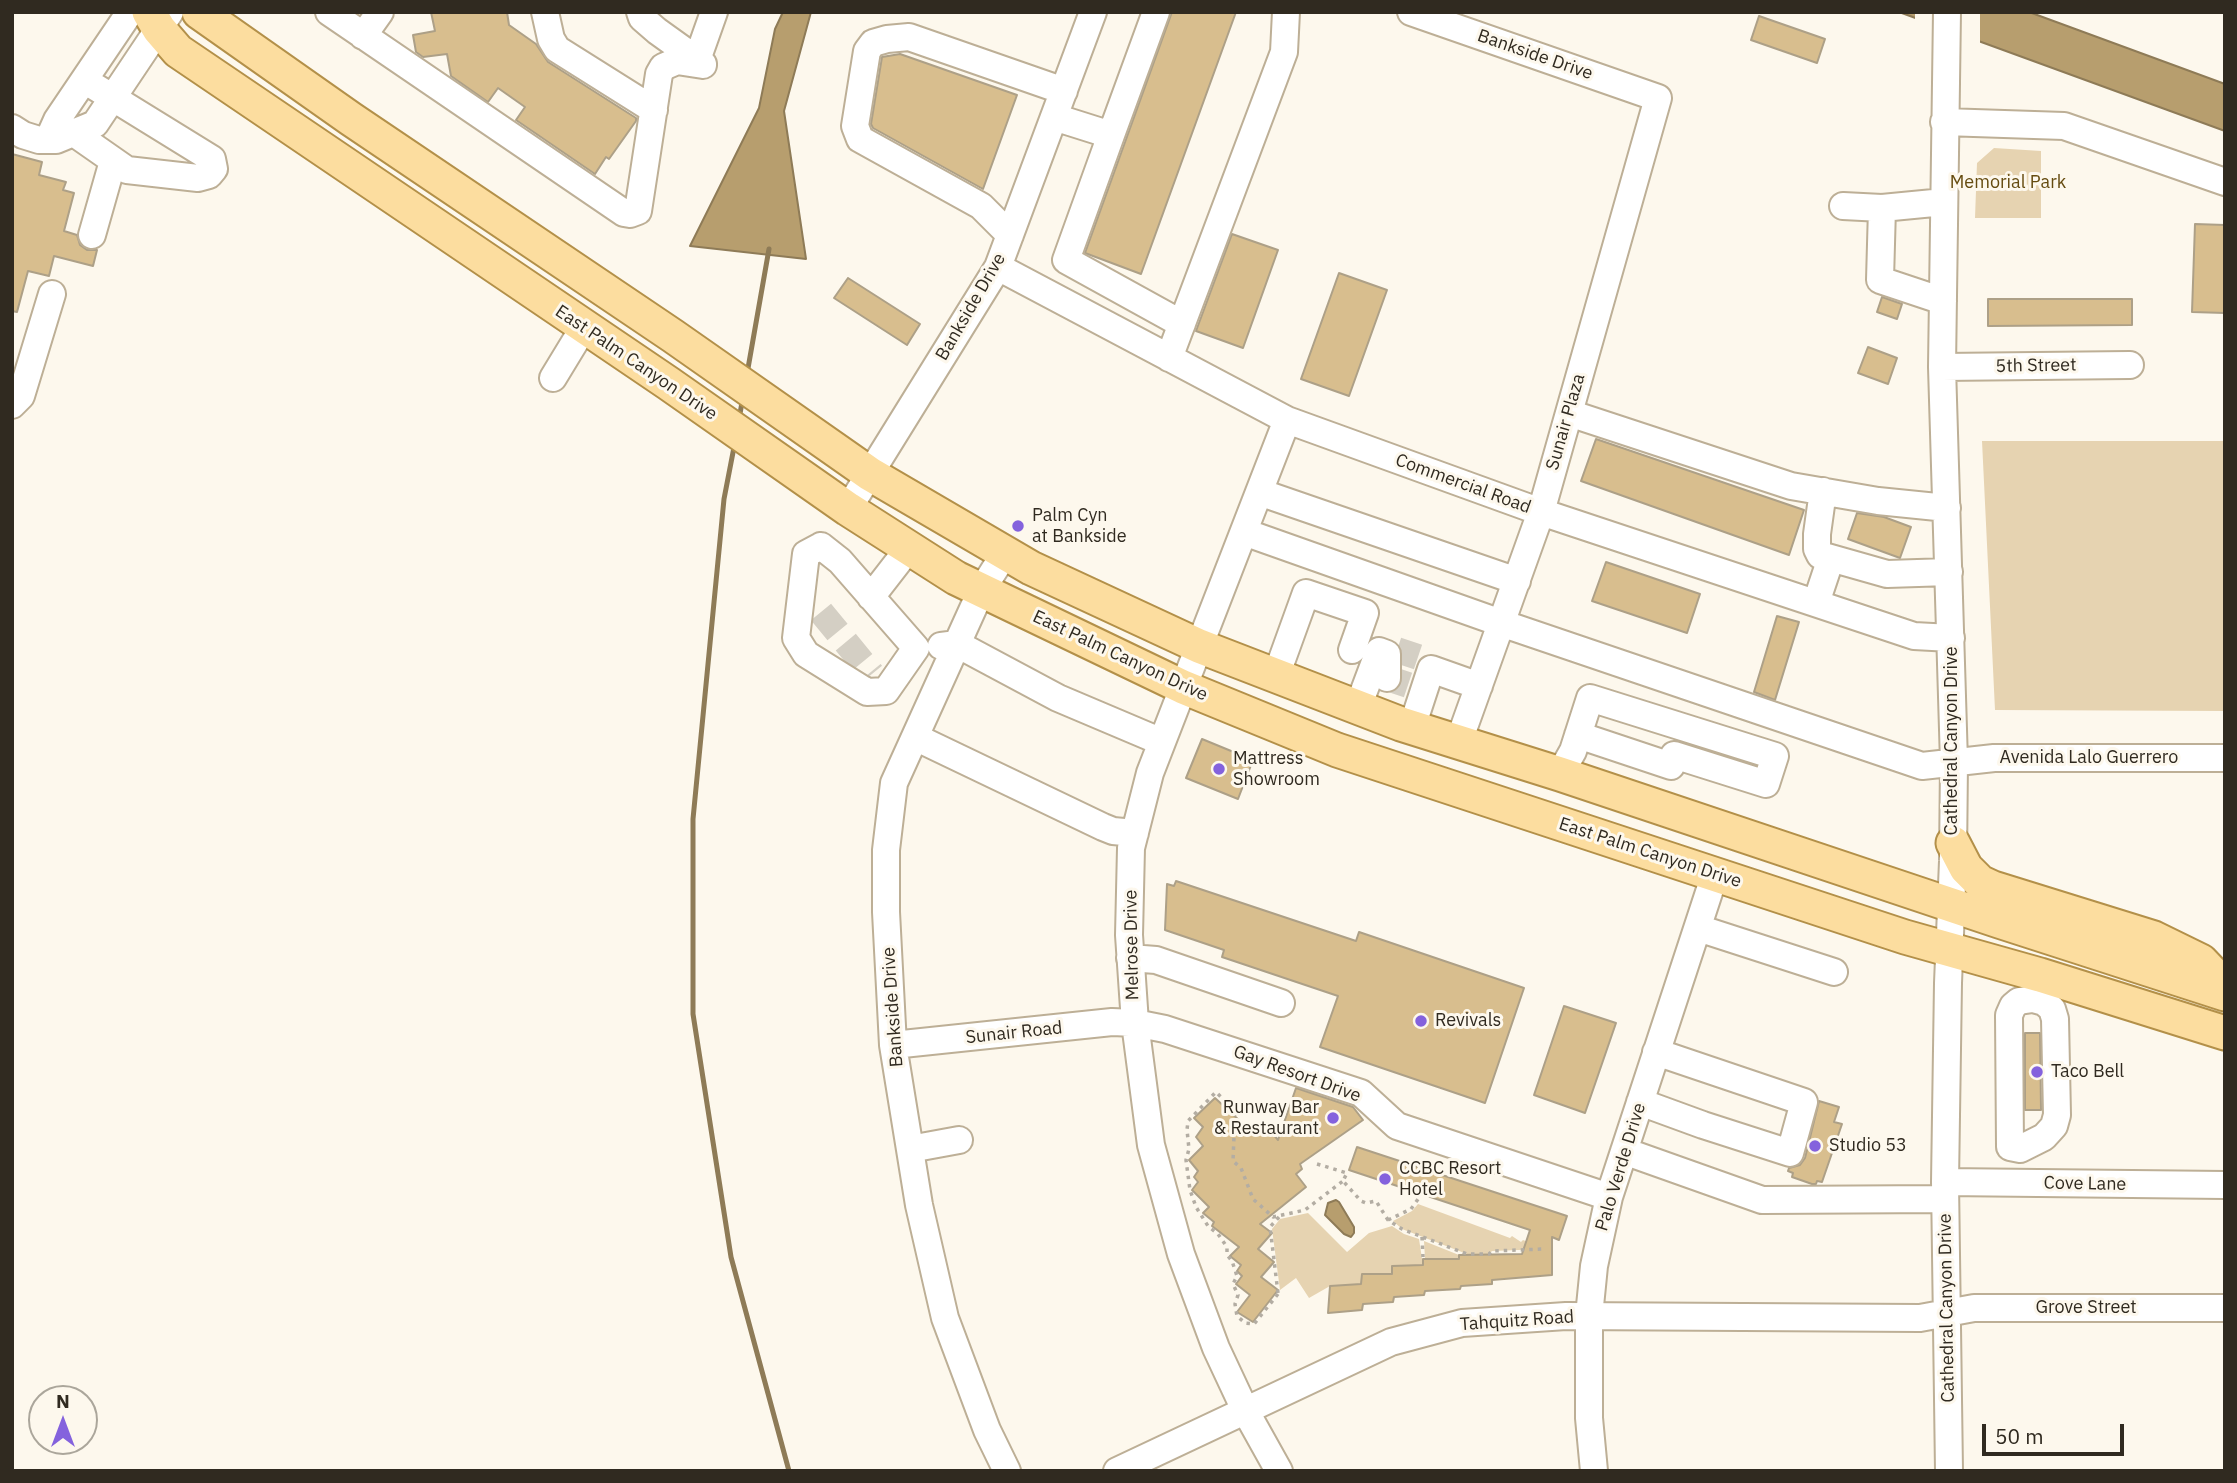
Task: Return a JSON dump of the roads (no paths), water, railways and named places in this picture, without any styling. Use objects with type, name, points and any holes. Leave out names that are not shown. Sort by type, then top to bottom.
[{"type":"main road","points":[[199,12],[870,474],[1031,568],[1199,646],[1412,727],[1658,806],[1951,905],[2225,992]]},
{"type":"main road","name":"East Palm Canyon Drive","points":[[160,18],[178,51],[668,383],[848,509],[981,591],[1183,687],[1337,750],[1949,951],[2037,987],[2225,1033]]},
{"type":"main road","points":[[1439,784],[1447,769],[1453,765],[1511,779],[1546,780],[1560,774]]},
{"type":"main road","points":[[1953,843],[1966,868],[1979,882],[2154,938],[2213,966],[2225,992]]},
{"type":"street","points":[[48,140],[57,120],[130,12]]},
{"type":"street","points":[[329,12],[624,213],[630,214],[638,211],[659,74],[667,64],[677,61],[704,65],[657,31],[642,18],[640,12]]},
{"type":"street","points":[[363,36],[380,12]]},
{"type":"street","points":[[545,12],[551,39],[557,48],[653,110]]},
{"type":"street","points":[[697,60],[714,12]]},
{"type":"street","name":"Bankside Drive","points":[[848,509],[998,267],[1093,12]]},
{"type":"street","points":[[1156,12],[1066,260],[1182,324]]},
{"type":"street","points":[[1169,358],[1283,52],[1286,12]]},
{"type":"street","name":"Bankside Drive","points":[[1411,12],[1658,98]]},
{"type":"street","name":"Cathedral Canyon Drive","points":[[1947,12],[1942,367],[1954,762],[1945,1191],[1949,1471]]},
{"type":"street","points":[[12,128],[23,135],[55,140],[95,124],[160,18]]},
{"type":"street","points":[[1010,235],[981,206],[860,139],[855,126],[867,51],[873,43],[909,37],[1064,91]]},
{"type":"street","points":[[74,133],[127,170],[198,178],[209,175],[215,169],[212,159],[84,80]]},
{"type":"street","name":"Sunair Plaza","points":[[1459,741],[1541,512],[1658,98]]},
{"type":"street","points":[[1054,117],[1111,135]]},
{"type":"street","points":[[1944,122],[2064,126],[2225,182]]},
{"type":"street","points":[[92,235],[113,160]]},
{"type":"street","points":[[1843,206],[1881,208],[1944,202]]},
{"type":"street","points":[[1881,208],[1880,280],[1943,301]]},
{"type":"street","name":"Commercial Road","points":[[998,267],[1287,420],[1541,512],[1914,636],[1951,638]]},
{"type":"street","points":[[12,405],[21,397],[52,294]]},
{"type":"street","points":[[553,378],[584,327]]},
{"type":"street","name":"5th Street","points":[[1942,367],[2130,365]]},
{"type":"street","points":[[1569,412],[1791,486],[1878,501],[1947,508]]},
{"type":"street","name":"Melrose Drive","points":[[1279,1471],[1245,1410],[1216,1348],[1181,1254],[1151,1145],[1135,1023],[1130,958],[1131,848],[1150,773],[1287,420]]},
{"type":"street","points":[[1824,491],[1819,517],[1817,549],[1820,555],[1887,574],[1949,572]]},
{"type":"street","points":[[1259,492],[1517,580]]},
{"type":"street","name":"Avenida Lalo Guerrero","points":[[1244,532],[1501,623],[1922,766],[1994,758],[2225,758]]},
{"type":"street","points":[[916,648],[839,561],[821,546],[806,554],[796,638],[806,654],[867,692],[916,648],[957,644],[1058,698],[1162,742]]},
{"type":"street","points":[[871,597],[909,548]]},
{"type":"street","name":"Bankside Drive","points":[[1005,552],[981,591],[894,783],[886,850],[886,912],[893,1045],[919,1205],[945,1318],[987,1430],[1007,1471]]},
{"type":"street","points":[[1276,676],[1318,558]]},
{"type":"street","points":[[1816,603],[1831,558]]},
{"type":"street","points":[[802,588],[821,612]]},
{"type":"street","points":[[1306,593],[1365,613],[1352,650]]},
{"type":"street","points":[[1358,707],[1379,651],[1404,666],[1479,686]]},
{"type":"street","points":[[1404,666],[1412,727]]},
{"type":"street","points":[[1560,774],[1573,751],[1578,735],[1590,698],[1775,756],[1766,784],[1578,735]]},
{"type":"street","points":[[1658,806],[1683,727]]},
{"type":"street","points":[[915,737],[1102,827],[1135,833]]},
{"type":"street","name":"Palo Verde Drive","points":[[1594,1471],[1588,1418],[1589,1317],[1594,1266],[1609,1197],[1623,1151],[1715,874]]},
{"type":"street","points":[[1698,928],[1834,972]]},
{"type":"street","points":[[1130,958],[1156,960],[1281,1003]]},
{"type":"street","points":[[2037,987],[2044,1002],[2052,1009],[2055,1019],[2057,1115],[2054,1126],[2044,1138],[2021,1149],[2010,1147],[2009,1015],[2013,1006],[2037,987]]},
{"type":"street","name":"Sunair Road","points":[[893,1045],[1112,1022],[1135,1023]]},
{"type":"street","name":"Gay Resort Drive","points":[[1135,1023],[1164,1029],[1361,1093],[1397,1126],[1609,1197]]},
{"type":"street","points":[[1640,1102],[1790,1153],[1804,1102],[1656,1052]]},
{"type":"street","points":[[910,1149],[959,1140]]},
{"type":"street","points":[[2018,1183],[2021,1149]]},
{"type":"street","name":"Cove Lane","points":[[1623,1151],[1762,1200],[1945,1191],[2018,1183],[2225,1185]]},
{"type":"street","name":"Grove Street","points":[[1947,1313],[1974,1308],[2225,1307]]},
{"type":"street","name":"Tahquitz Road","points":[[1117,1471],[1391,1342],[1462,1323],[1541,1317],[1920,1318],[1947,1313]]},
{"type":"waterway","points":[[747,374],[769,249]]},
{"type":"waterway","points":[[739,419],[743,397]]},
{"type":"waterway","points":[[735,442],[724,499],[693,819],[693,1014],[731,1257],[789,1471]]},
{"type":"tunnel","points":[[821,612],[872,674]]},
{"type":"tunnel","points":[[1397,650],[1418,657]]},
{"type":"tunnel","points":[[1387,678],[1408,685]]},
{"type":"place","name":"Palm Cyn at Bankside","points":[[1018,526]]},
{"type":"place","name":"Mattress Showroom","points":[[1219,769]]},
{"type":"place","name":"Revivals","points":[[1421,1021]]},
{"type":"place","name":"Taco Bell","points":[[2037,1072]]},
{"type":"place","name":"Runway Bar & Restaurant","points":[[1333,1118]]},
{"type":"place","name":"Studio 53","points":[[1815,1146]]},
{"type":"place","name":"CCBC Resort Hotel","points":[[1385,1179]]},
{"type":"park label","name":"Memorial Park","points":[[2008,183]]}]
